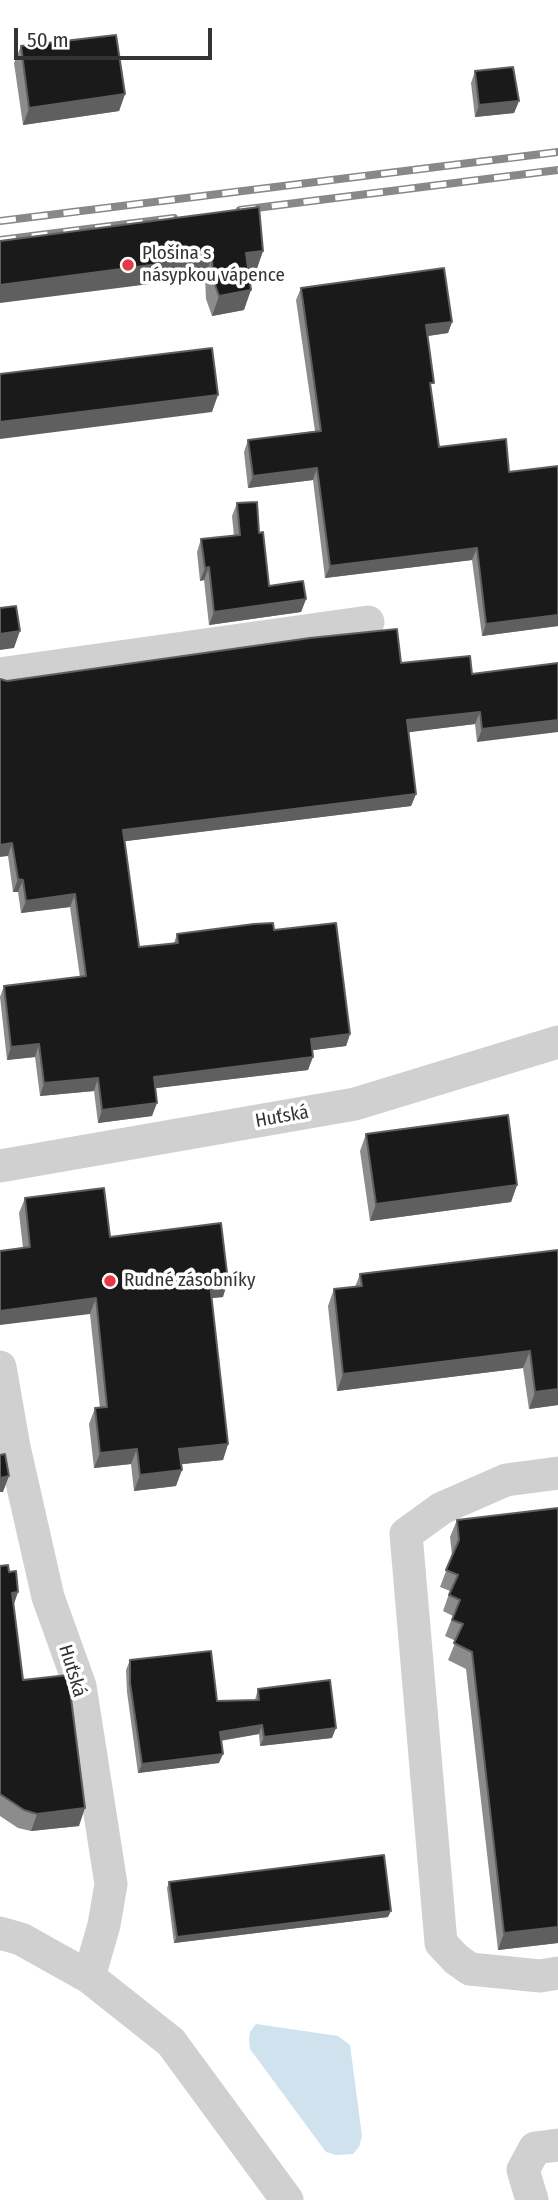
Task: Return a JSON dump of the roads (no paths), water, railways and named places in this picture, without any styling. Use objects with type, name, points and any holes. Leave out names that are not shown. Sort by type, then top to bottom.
[{"type":"street","points":[[0,674],[369,622]]},
{"type":"street","name":"Huťská","points":[[4,1166],[355,1104],[558,1042]]},
{"type":"street","name":"Huťská","points":[[0,1367],[14,1447],[48,1597],[80,1686],[111,1884],[104,1926],[89,1977]]},
{"type":"street","points":[[558,1472],[506,1480],[442,1508],[406,1534],[441,1942],[456,1959],[470,1969],[540,1976],[558,1973]]},
{"type":"street","points":[[0,1933],[21,1939],[89,1977],[171,2042],[287,2200]]},
{"type":"street","points":[[532,2200],[523,2170],[534,2148],[558,2145]]},
{"type":"water","points":[[256,2024],[338,2036],[350,2045],[362,2136],[359,2147],[353,2154],[336,2155],[326,2152],[250,2049],[250,2032]]},
{"type":"railway","points":[[0,221],[558,152]]},
{"type":"railway","points":[[240,210],[558,170]]},
{"type":"railway","points":[[0,240],[174,218]]},
{"type":"place","name":"Plošina s násypkou vápence","points":[[128,265]]},
{"type":"place","name":"Rudné zásobníky","points":[[110,1281]]}]
